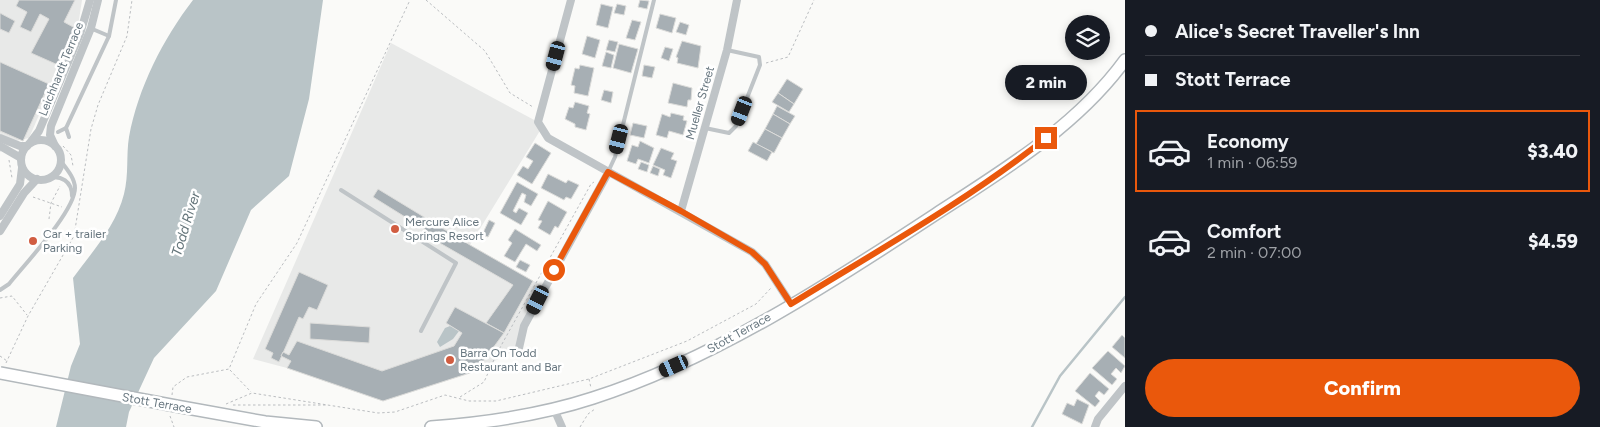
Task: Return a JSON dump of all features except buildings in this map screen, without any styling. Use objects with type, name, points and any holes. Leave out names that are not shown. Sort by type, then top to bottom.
[{"type":"main road","name":"Stott Terrace","points":[[431,427],[469,424],[554,409],[632,384],[710,350],[886,247],[1032,149],[1084,106],[1125,60]]},
{"type":"main road","name":"Stott Terrace","points":[[0,373],[265,422],[316,427]]},
{"type":"street","name":"Leichhardt Terrace","points":[[28,145],[39,131],[83,25],[90,0]]},
{"type":"street","name":"Leichhardt Terrace","points":[[55,146],[50,135],[52,121],[91,28],[98,0]]},
{"type":"street","points":[[571,0],[538,122],[548,138],[752,252],[765,264],[791,304]]},
{"type":"street","name":"Mueller Street","points":[[681,211],[727,50],[737,0]]},
{"type":"street","points":[[0,138],[17,145],[28,145],[46,141],[55,146],[60,160],[57,171],[48,178],[37,179],[28,175],[22,168]]},
{"type":"street","points":[[0,216],[20,184],[21,158],[28,145]]},
{"type":"street","points":[[0,146],[21,158]]},
{"type":"street","points":[[519,348],[524,326],[608,172]]},
{"type":"street","points":[[0,232],[24,192],[37,179]]},
{"type":"street","points":[[1095,427],[1098,419],[1125,386]]},
{"type":"street","points":[[554,409],[562,427]]},
{"type":"lane","points":[[58,132],[66,128],[109,36],[116,0]]},
{"type":"lane","points":[[608,172],[615,157],[654,0]]},
{"type":"lane","points":[[83,25],[109,36]]},
{"type":"lane","points":[[704,128],[729,132],[736,126],[760,64],[759,57],[727,50]]},
{"type":"lane","points":[[66,128],[69,137]]},
{"type":"lane","points":[[0,290],[9,284],[68,211],[74,183],[60,160]]},
{"type":"lane","points":[[48,178],[56,176],[64,180],[71,189],[72,198]]},
{"type":"lane","points":[[340,190],[456,263],[421,331]]},
{"type":"path","points":[[230,369],[256,304],[297,243],[410,0]]},
{"type":"path","points":[[426,0],[485,51],[510,93],[541,111]]},
{"type":"path","points":[[760,64],[788,57],[814,0]]},
{"type":"path","points":[[460,397],[484,382],[497,353],[591,184],[603,182]]},
{"type":"path","points":[[332,405],[222,406],[252,393],[332,405],[378,412],[395,412],[445,395],[460,397],[469,401],[496,401],[589,379],[687,341],[756,304],[777,281]]},
{"type":"path","points":[[0,298],[12,296],[28,316]]},
{"type":"path","points":[[497,353],[519,348]]},
{"type":"path","points":[[0,356],[7,361]]},
{"type":"path","points":[[230,369],[252,393]]},
{"type":"path","points":[[174,427],[172,424],[173,387],[187,377],[230,369]]},
{"type":"path","points":[[169,427],[172,424]]},
{"type":"shaded area","points":[[0,0],[82,0],[78,26],[29,138],[16,141],[0,152]]},
{"type":"shaded area","name":"Mercure Alice Springs Resort","points":[[391,43],[538,122],[541,129],[470,245],[544,287],[519,348],[476,371],[383,401],[287,368],[253,359]]},
{"type":"water","name":"Todd River","points":[[193,0],[323,0],[309,99],[289,176],[251,210],[216,291],[154,358],[129,412],[126,427],[56,427],[71,366],[80,344],[73,278],[103,238],[120,206],[126,180],[129,137],[145,82],[162,48]]},
{"type":"water","points":[[450,326],[459,331],[453,339],[440,347],[437,342],[445,328]]},
{"type":"waterway","points":[[1032,427],[1060,376],[1125,297]]},
{"type":"place","name":"Mercure Alice Springs Resort","points":[[395,229]]},
{"type":"place","name":"Car + trailer Parking","points":[[33,241]]},
{"type":"place","name":"Barra On Todd Restaurant and Bar","points":[[450,360]]},
{"type":"route","points":[[554,270],[608,172],[752,252],[765,264],[791,304],[886,247],[999,173],[1046,138]]}]
